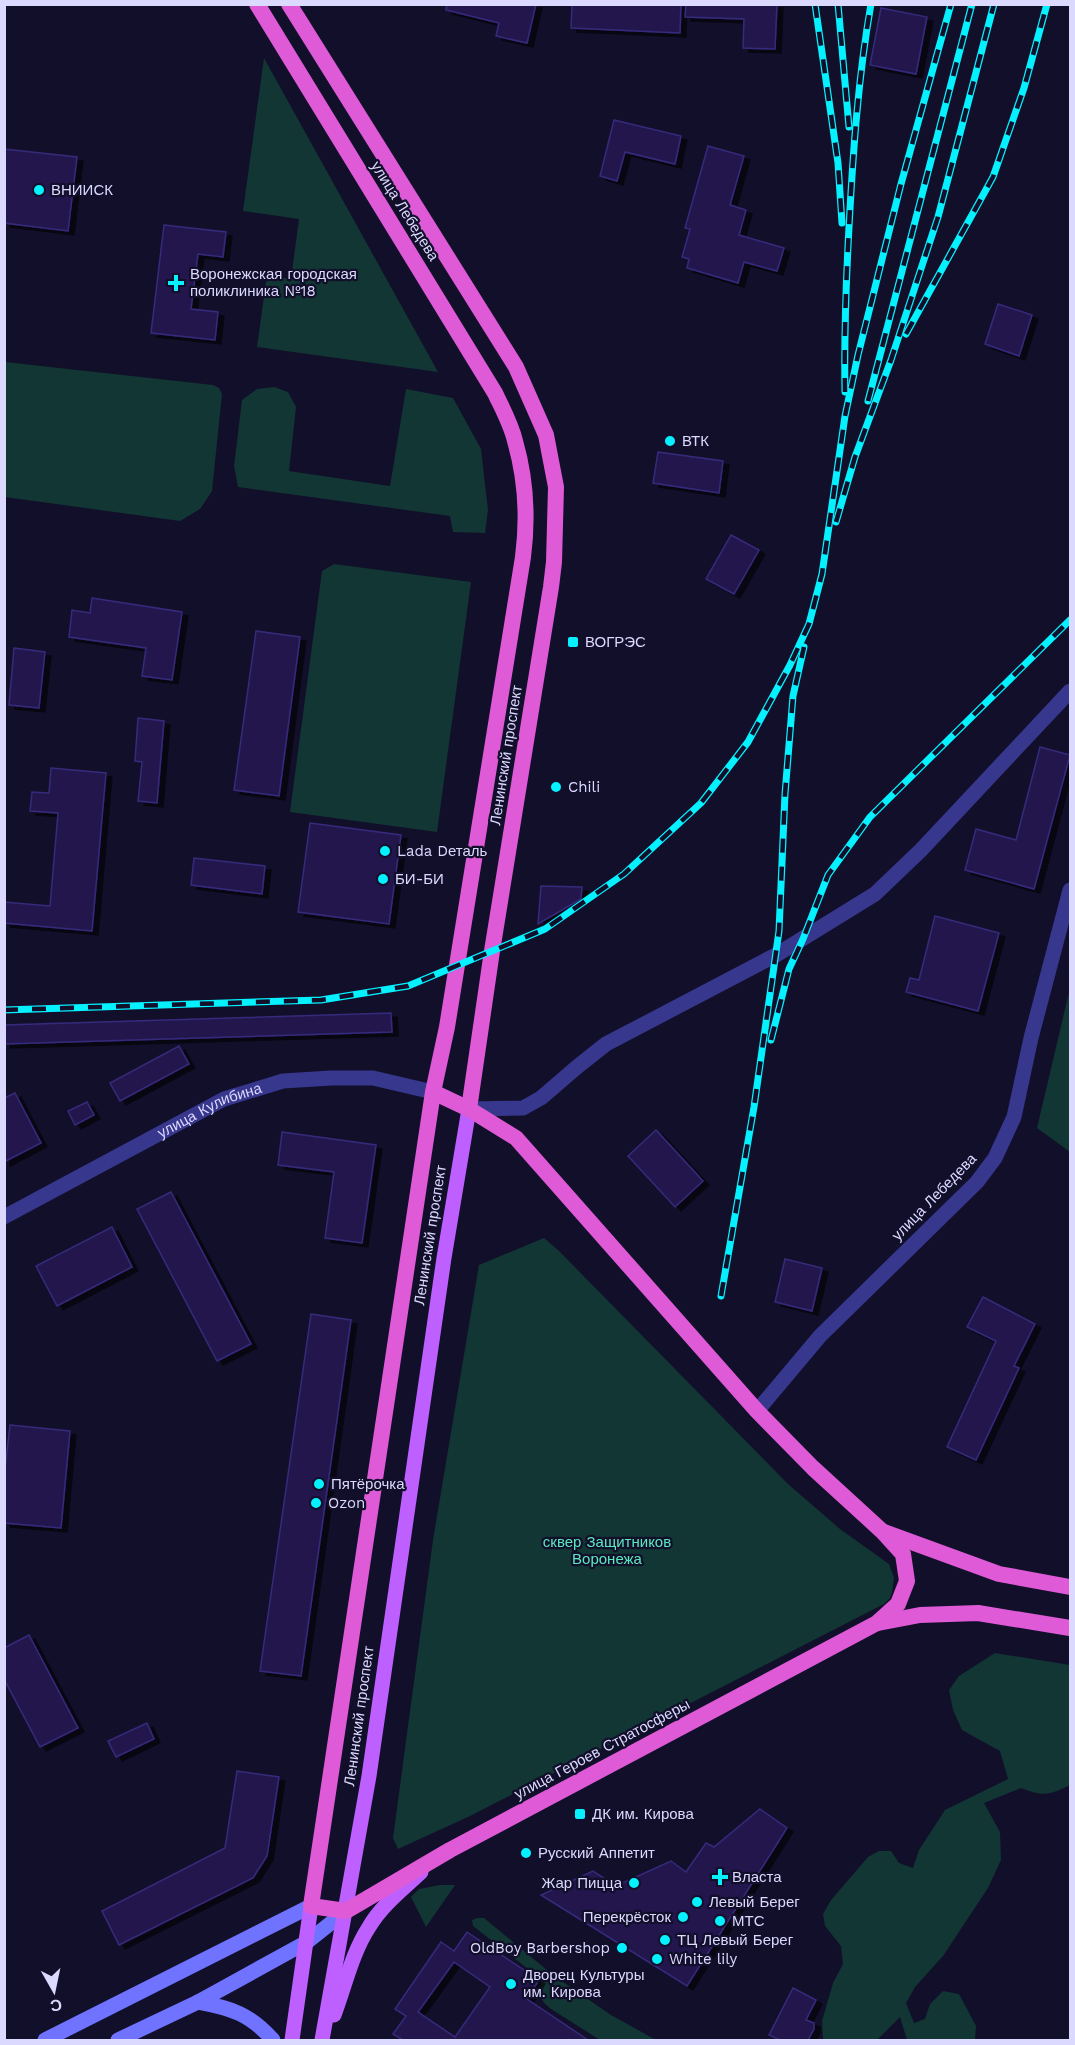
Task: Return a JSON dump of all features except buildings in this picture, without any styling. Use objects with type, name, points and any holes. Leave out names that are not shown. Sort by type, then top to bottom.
[{"type":"highway","name":"улица Лебедева","points":[[256,4],[495,393],[515,440]]},
{"type":"highway","name":"улица Лебедева","points":[[290,4],[516,367],[546,435]]},
{"type":"highway","name":"Ленинский проспект","points":[[469,1109],[554,562],[556,487],[546,435]]},
{"type":"highway","name":"Ленинский проспект","points":[[311,1906],[433,1092],[447,1027],[525,540],[525,490],[515,440]]},
{"type":"highway","points":[[433,1092],[469,1109],[516,1138],[757,1411],[903,1554],[907,1581],[898,1604],[877,1623]]},
{"type":"highway","points":[[883,1532],[999,1575],[1071,1587]]},
{"type":"highway","points":[[877,1623],[920,1615],[978,1613],[1071,1628]]},
{"type":"highway","name":"улица Героев Стратосферы","points":[[346,1911],[437,1857],[877,1623]]},
{"type":"highway","points":[[311,1906],[346,1911]]},
{"type":"main road","name":"Ленинский проспект","points":[[324,2040],[369,1776],[444,1258],[469,1109]]},
{"type":"main road","points":[[324,2040],[358,1948],[369,1926],[389,1901],[437,1857]]},
{"type":"main road","name":"Ленинский проспект","points":[[292,2040],[311,1906]]},
{"type":"main road","points":[[45,2040],[311,1906]]},
{"type":"main road","name":"улица Героев Стратосферы","points":[[118,2040],[198,2002],[307,1942],[346,1911]]},
{"type":"main road","points":[[198,2002],[228,2008],[258,2024],[273,2040]]},
{"type":"street","points":[[469,1109],[523,1108],[541,1098],[606,1044],[776,955],[875,894],[921,850],[1071,691]]},
{"type":"street","name":"улица Лебедева","points":[[757,1411],[820,1336],[977,1182],[995,1158],[1014,1117],[1031,1038],[1071,890]]},
{"type":"street","name":"улица Кулибина","points":[[4,1217],[224,1099],[257,1088],[283,1081],[373,1078],[433,1092]]},
{"type":"green space","points":[[264,58],[438,372],[257,347],[267,275],[291,279],[299,219],[243,211]]},
{"type":"green space","points":[[5,362],[213,385],[219,388],[222,394],[212,491],[200,509],[180,521],[5,497]]},
{"type":"green space","points":[[274,387],[288,392],[296,407],[289,471],[390,486],[406,389],[453,398],[481,449],[488,510],[485,533],[453,532],[450,516],[238,487],[234,466],[242,400],[257,389]]},
{"type":"green space","points":[[334,564],[471,582],[437,832],[290,812],[322,571]]},
{"type":"green space","points":[[1070,988],[1070,1152],[1037,1128]]},
{"type":"green space","name":"сквер Защитников Воронежа","points":[[544,1238],[788,1484],[840,1529],[889,1564],[894,1578],[892,1592],[884,1604],[470,1816],[398,1849],[393,1838],[433,1540],[479,1265]]},
{"type":"green space","points":[[995,1653],[1070,1665],[1070,1785],[1046,1794],[1021,1788],[984,1803],[1000,1832],[1001,1860],[988,1888],[943,1956],[915,1987],[906,2003],[914,2023],[925,2019],[930,2004],[943,1991],[959,1994],[976,2026],[975,2040],[907,2040],[900,2017],[877,2040],[823,2040],[822,2021],[833,1983],[843,1964],[841,1946],[825,1926],[823,1914],[831,1900],[868,1857],[879,1851],[891,1851],[899,1863],[913,1868],[919,1850],[945,1810],[1008,1779],[1000,1751],[962,1730],[953,1710],[949,1690],[959,1676]]},
{"type":"green space","points":[[455,1885],[426,1927],[411,1897],[419,1889]]},
{"type":"green space","points":[[484,1918],[553,1975],[611,2015],[656,2040],[600,2040],[551,2009],[540,1993],[541,1979],[473,1926],[472,1920]]},
{"type":"railway","points":[[815,4],[838,163],[842,223]]},
{"type":"railway","points":[[838,4],[849,127]]},
{"type":"railway","points":[[845,392],[846,289],[852,171],[859,88],[871,4]]},
{"type":"railway","points":[[4,1010],[321,1000],[408,986],[545,929],[624,874],[701,803],[748,742],[790,665],[809,624],[822,574],[845,416],[858,355],[901,184],[951,4]]},
{"type":"railway","points":[[868,401],[972,4]]},
{"type":"railway","points":[[836,522],[855,457],[891,360],[938,217],[994,4]]},
{"type":"railway","points":[[906,334],[993,177],[1024,88],[1047,4]]},
{"type":"railway","points":[[771,1040],[789,969],[828,875],[870,817],[1070,620]]},
{"type":"railway","points":[[721,1296],[754,1107],[779,931],[785,794],[793,696],[804,647]]},
{"type":"place","name":"ВНИИСК","points":[[39,190]]},
{"type":"place","name":"Воронежская городская поликлиника №18","points":[[176,283]]},
{"type":"place","name":"ВТК","points":[[670,441]]},
{"type":"place","name":"ВОГРЭС","points":[[573,642]]},
{"type":"place","name":"Chili","points":[[556,787]]},
{"type":"place","name":"Lada Dеталь","points":[[385,851]]},
{"type":"place","name":"БИ-БИ","points":[[383,879]]},
{"type":"place","name":"Пятёрочка","points":[[319,1484]]},
{"type":"place","name":"Ozon","points":[[316,1503]]},
{"type":"place","name":"ДК им. Кирова","points":[[580,1814]]},
{"type":"place","name":"Русский Аппетит","points":[[526,1853]]},
{"type":"place","name":"Власта","points":[[720,1877]]},
{"type":"place","name":"Жар Пицца","points":[[634,1883]]},
{"type":"place","name":"Левый Берег","points":[[697,1902]]},
{"type":"place","name":"Перекрёсток","points":[[683,1917]]},
{"type":"place","name":"МТС","points":[[720,1921]]},
{"type":"place","name":"ТЦ Левый Берег","points":[[665,1940]]},
{"type":"place","name":"OldBoy Barbershop","points":[[622,1948]]},
{"type":"place","name":"White lily","points":[[657,1959]]},
{"type":"place","name":"Дворец Культуры им. Кирова","points":[[511,1984]]}]
